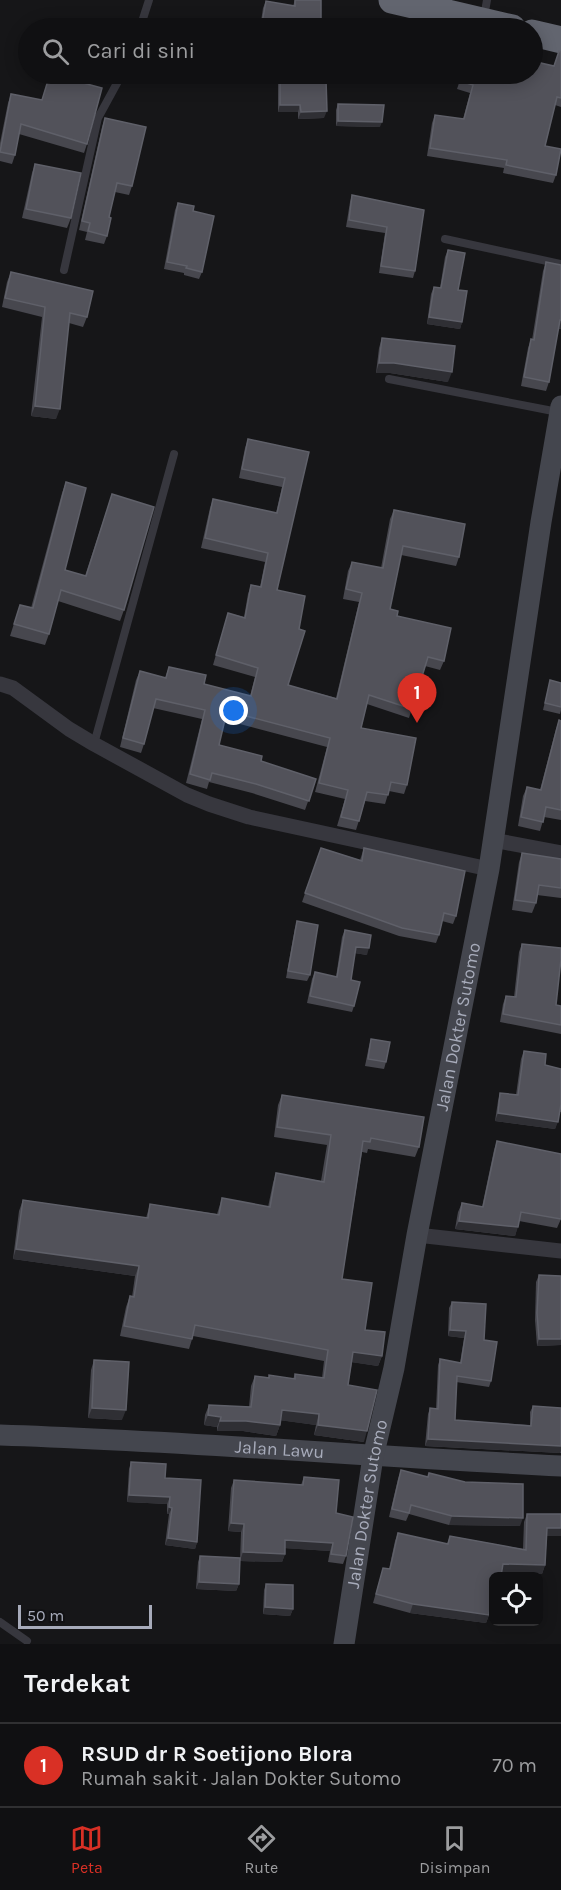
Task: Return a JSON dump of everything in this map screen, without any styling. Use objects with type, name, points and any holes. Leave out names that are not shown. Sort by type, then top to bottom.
[{"type":"highway","points":[[392,0],[485,11]]},
{"type":"highway","points":[[543,36],[561,40]]},
{"type":"main road","name":"Jalan Dokter Sutomo","points":[[344,1644],[373,1457],[394,1368],[417,1235],[489,869],[560,409]]},
{"type":"main road","name":"Jalan Lawu","points":[[0,1435],[91,1438],[373,1457],[561,1466]]},
{"type":"street","points":[[0,684],[13,688],[69,729],[94,744],[187,795],[249,817],[489,869]]},
{"type":"street","points":[[493,840],[561,853]]},
{"type":"street","points":[[417,1235],[561,1251]]},
{"type":"lane","points":[[143,18],[148,0]]},
{"type":"lane","points":[[64,270],[98,118],[117,84]]},
{"type":"lane","points":[[445,239],[561,264]]},
{"type":"lane","points":[[389,379],[560,409]]},
{"type":"lane","points":[[94,744],[174,454]]},
{"type":"lane","points":[[0,1622],[27,1641]]},
{"type":"building","points":[[295,0],[321,0],[321,18],[263,18],[266,1],[295,6]]},
{"type":"building","points":[[559,51],[561,52],[561,98],[557,97],[545,146],[561,149],[556,175],[506,165],[507,160],[430,148],[435,115],[464,119],[473,85],[470,84],[543,84],[543,64],[554,66]]},
{"type":"building","points":[[47,84],[87,84],[102,88],[87,144],[21,124],[15,155],[0,152],[11,94],[42,100]]},
{"type":"building","points":[[280,84],[326,84],[327,111],[301,112],[300,105],[280,105]]},
{"type":"building","points":[[338,104],[384,105],[382,122],[338,121]]},
{"type":"building","points":[[105,118],[146,127],[132,186],[117,183],[107,236],[88,231],[90,223],[82,221]]},
{"type":"building","points":[[35,164],[81,173],[71,218],[26,209]]},
{"type":"building","points":[[352,195],[424,210],[415,271],[381,266],[387,227],[349,220]]},
{"type":"building","points":[[178,203],[194,206],[193,211],[214,216],[202,272],[167,262]]},
{"type":"building","points":[[448,250],[465,253],[458,290],[467,291],[462,322],[429,317],[434,287],[441,288]]},
{"type":"building","points":[[546,262],[561,265],[561,320],[549,382],[524,377],[531,339],[534,340]]},
{"type":"building","points":[[11,272],[93,291],[87,317],[70,313],[60,409],[35,406],[45,307],[5,298]]},
{"type":"building","points":[[382,338],[455,346],[452,372],[394,363],[379,363]]},
{"type":"building","points":[[248,439],[309,452],[277,590],[305,596],[299,629],[305,631],[288,685],[337,699],[362,593],[346,589],[352,562],[383,568],[394,510],[465,524],[459,557],[403,546],[390,609],[398,611],[397,616],[451,628],[444,661],[428,657],[412,709],[369,695],[361,728],[416,738],[407,785],[391,782],[388,795],[367,792],[359,821],[341,817],[348,790],[319,783],[330,738],[227,711],[219,745],[262,756],[261,761],[316,779],[309,801],[212,773],[210,780],[190,774],[205,710],[156,699],[144,744],[123,738],[140,671],[166,678],[169,667],[206,675],[204,684],[251,696],[258,668],[216,655],[228,613],[245,618],[251,585],[261,587],[268,553],[205,538],[213,499],[277,513],[285,478],[242,469]]},
{"type":"building","points":[[66,482],[86,488],[65,570],[86,576],[112,494],[154,507],[124,610],[61,590],[49,634],[14,624],[20,605],[33,608]]},
{"type":"building","points":[[550,680],[561,683],[561,707],[545,703]]},
{"type":"building","points":[[559,720],[561,721],[561,810],[546,807],[543,822],[521,817],[527,787],[541,790]]},
{"type":"building","points":[[321,848],[362,861],[364,848],[465,871],[456,916],[444,913],[439,935],[402,928],[305,893]]},
{"type":"building","points":[[522,853],[561,859],[561,888],[539,885],[536,903],[515,900]]},
{"type":"building","points":[[297,921],[318,925],[310,975],[288,971]]},
{"type":"building","points":[[345,930],[371,935],[369,948],[356,947],[351,980],[360,982],[354,1006],[310,996],[315,972],[337,977]]},
{"type":"building","points":[[522,944],[561,948],[556,1005],[561,1006],[561,1025],[503,1014],[506,996],[516,997]]},
{"type":"building","points":[[371,1039],[390,1042],[386,1062],[368,1059]]},
{"type":"building","points":[[524,1051],[546,1054],[545,1065],[561,1069],[561,1104],[558,1122],[498,1113],[500,1093],[518,1095]]},
{"type":"building","points":[[282,1095],[424,1117],[419,1147],[371,1138],[370,1142],[363,1141],[342,1279],[372,1283],[365,1330],[385,1332],[382,1356],[353,1352],[348,1385],[377,1390],[367,1431],[318,1425],[319,1414],[282,1410],[280,1425],[220,1421],[221,1417],[208,1415],[209,1405],[251,1407],[255,1376],[269,1378],[269,1375],[295,1379],[295,1374],[324,1378],[328,1350],[195,1325],[192,1339],[124,1326],[130,1296],[134,1297],[139,1266],[16,1249],[23,1200],[148,1218],[150,1204],[219,1215],[222,1198],[270,1207],[276,1173],[324,1182],[331,1135],[277,1127]]},
{"type":"building","points":[[497,1141],[561,1154],[561,1219],[521,1212],[518,1227],[459,1221],[462,1203],[483,1207]]},
{"type":"building","points":[[539,1275],[561,1276],[561,1339],[539,1339],[537,1313]]},
{"type":"building","points":[[452,1302],[486,1304],[484,1340],[497,1342],[491,1381],[457,1376],[455,1420],[531,1426],[533,1406],[561,1408],[561,1446],[428,1439],[430,1408],[438,1409],[440,1359],[461,1363],[466,1331],[450,1330]]},
{"type":"building","points":[[94,1360],[129,1362],[126,1410],[92,1408]]},
{"type":"building","points":[[131,1462],[166,1464],[165,1478],[201,1480],[197,1542],[168,1538],[172,1508],[169,1507],[170,1497],[129,1495]]},
{"type":"building","points":[[401,1470],[428,1477],[429,1473],[465,1482],[523,1484],[523,1518],[452,1516],[411,1505],[409,1513],[392,1509]]},
{"type":"building","points":[[304,1477],[339,1480],[336,1513],[353,1517],[346,1556],[331,1554],[333,1543],[285,1540],[285,1554],[243,1552],[244,1524],[231,1523],[234,1480],[303,1485]]},
{"type":"building","points":[[527,1514],[561,1514],[561,1528],[547,1528],[545,1565],[503,1564],[502,1572],[489,1572],[489,1615],[413,1604],[376,1594],[383,1568],[390,1569],[398,1533],[448,1544],[450,1536],[526,1550]]},
{"type":"building","points":[[200,1556],[240,1558],[239,1584],[199,1582]]},
{"type":"building","points":[[266,1584],[293,1585],[293,1609],[265,1607]]},
{"type":"place","name":"RSUD dr R Soetijono Blora","points":[[417,723]]}]
